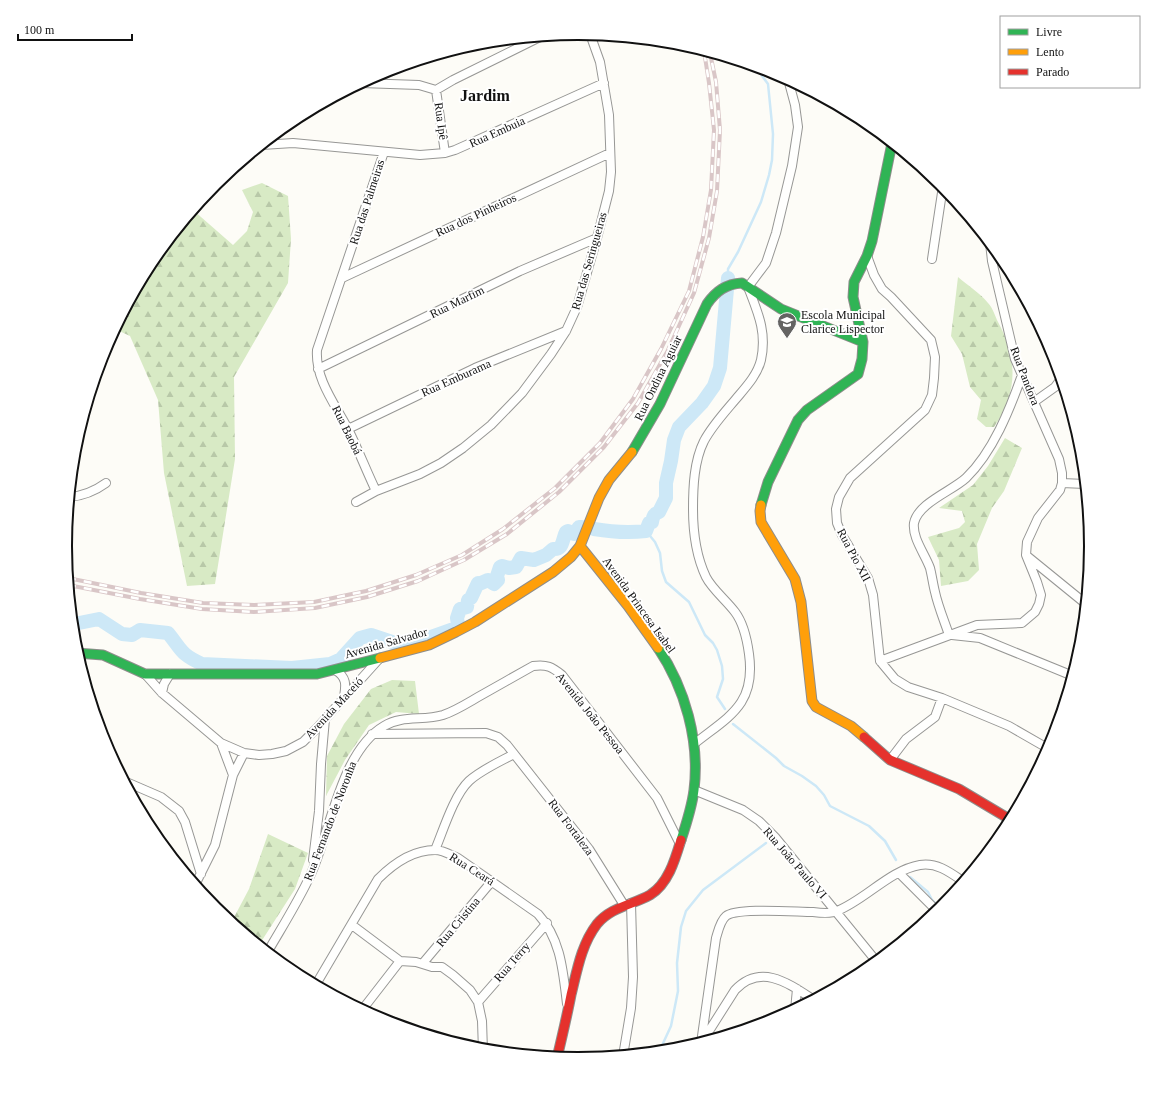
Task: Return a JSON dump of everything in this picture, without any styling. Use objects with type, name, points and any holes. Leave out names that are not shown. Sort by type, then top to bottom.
[{"type":"street","name":"Rua das Seringueiras","points":[[356,502],[376,491],[420,474],[441,463],[463,448],[491,425],[522,393],[566,331],[577,308],[597,238],[609,191],[611,172],[609,115],[600,62],[592,40]]},
{"type":"street","points":[[373,84],[419,86],[436,90],[452,80],[529,42]]},
{"type":"street","name":"Rua Embuia","points":[[384,152],[420,155],[445,153],[455,150],[604,83]]},
{"type":"street","points":[[694,744],[737,710],[745,698],[750,683],[750,665],[746,637],[742,623],[735,612],[707,579],[699,562],[693,509],[695,475],[699,453],[704,441],[715,424],[752,380],[761,361],[763,341],[762,325],[748,287],[766,263],[776,233],[792,166],[798,127],[795,105],[790,87]]},
{"type":"street","name":"Rua Ipê","points":[[436,90],[445,153]]},
{"type":"street","name":"Rua das Palmeiras","points":[[271,144],[293,143],[384,152],[317,350],[316,359],[318,369]]},
{"type":"street","points":[[891,149],[868,256],[858,272],[854,282],[853,297],[864,342],[858,374],[807,410],[798,420],[768,482],[762,499],[760,511],[761,522],[795,579],[801,602],[812,701],[816,707],[851,726],[890,760],[959,789],[1006,817]]},
{"type":"street","name":"Rua dos Pinheiros","points":[[342,278],[610,153]]},
{"type":"street","points":[[932,259],[942,194]]},
{"type":"street","name":"Rua Marfim","points":[[318,369],[520,271],[597,238]]},
{"type":"street","name":"Rua Pandora","points":[[991,254],[1015,359],[1059,459],[1062,473],[1062,483]]},
{"type":"street","name":"Rua Pio XII","points":[[868,256],[874,275],[882,289],[892,296],[931,340],[935,357],[932,395],[925,410],[850,478],[839,497],[836,509],[837,523],[842,535],[868,578],[873,595],[880,661]]},
{"type":"street","name":"Rua Ondina Aguiar","points":[[580,546],[609,480],[631,453],[646,429],[660,404],[710,299],[717,291],[723,287],[742,283],[781,309],[864,342]]},
{"type":"street","name":"Rua Emburama","points":[[348,430],[475,368],[566,331]]},
{"type":"street","name":"Rua Baobá","points":[[318,369],[376,491]]},
{"type":"street","points":[[949,635],[938,605],[930,569],[914,532],[914,522],[920,511],[929,503],[966,478],[980,462],[1000,429],[1011,406],[1022,375]]},
{"type":"street","points":[[1034,402],[1058,383]]},
{"type":"street","points":[[75,496],[88,494],[106,483]]},
{"type":"street","points":[[1043,746],[1009,726],[942,698],[908,687],[895,679],[880,661],[978,625],[1022,623],[1035,612],[1041,595],[1026,555],[1027,542],[1031,530],[1038,518],[1060,490],[1062,483],[1080,484]]},
{"type":"street","name":"Avenida Salvador","points":[[83,654],[103,655],[145,674],[282,675],[316,674],[335,670],[428,645],[475,622],[553,572],[571,557],[580,546]]},
{"type":"street","name":"Avenida Princesa Isabel","points":[[558,1052],[580,954],[588,938],[595,926],[605,915],[650,894],[661,886],[669,874],[680,844],[694,790],[694,744],[681,692],[671,669],[637,618],[580,546]]},
{"type":"street","points":[[1026,555],[1081,600]]},
{"type":"street","points":[[949,635],[980,638],[1068,674]]},
{"type":"street","name":"Avenida Maceió","points":[[145,674],[162,693],[221,742],[244,753],[259,755],[286,751],[303,742],[379,659]]},
{"type":"street","name":"Avenida João Pessoa","points":[[372,734],[384,725],[395,721],[431,718],[454,710],[533,666],[542,665],[552,667],[562,675],[657,798],[680,844]]},
{"type":"street","points":[[335,670],[341,674],[344,679],[346,686],[344,697]]},
{"type":"street","points":[[162,693],[164,684],[170,674]]},
{"type":"street","points":[[890,760],[906,739],[935,717],[942,698]]},
{"type":"street","points":[[310,876],[319,811],[325,719]]},
{"type":"street","name":"Rua Fortaleza","points":[[372,734],[486,733],[498,737],[514,754],[589,849],[627,904]]},
{"type":"street","name":"Rua Fernando de Noronha","points":[[270,948],[310,876],[349,767],[361,746],[372,734]]},
{"type":"street","points":[[221,742],[233,775]]},
{"type":"street","points":[[197,880],[215,845],[233,775],[244,753]]},
{"type":"street","points":[[435,850],[454,804],[469,781],[514,754]]},
{"type":"street","points":[[131,784],[161,797],[179,811],[185,822],[201,874]]},
{"type":"street","name":"Rua João Paulo VI","points":[[694,790],[743,810],[759,821],[775,837],[873,957]]},
{"type":"street","name":"Rua Ceará","points":[[318,981],[378,879],[391,866],[405,858],[435,850],[446,852],[458,858],[538,914],[546,923],[557,945],[562,966],[567,1010]]},
{"type":"street","points":[[702,1038],[716,938],[720,925],[725,917],[734,912],[747,911],[822,913],[837,911],[899,873],[921,864],[934,865],[946,870],[960,879]]},
{"type":"street","points":[[899,873],[933,907]]},
{"type":"street","name":"Rua Cristina","points":[[424,963],[492,881]]},
{"type":"street","points":[[624,1051],[631,1008],[633,976],[627,904]]},
{"type":"street","name":"Rua Terry","points":[[478,1002],[546,923]]},
{"type":"street","points":[[352,924],[400,961],[424,963],[432,967],[442,968],[453,975],[470,990],[478,1002],[482,1021],[483,1044]]},
{"type":"street","points":[[365,1006],[400,961]]},
{"type":"street","points":[[705,1037],[735,990],[750,978],[763,977],[777,979],[809,997]]},
{"type":"street","points":[[796,1004],[797,989]]},
{"type":"green space","points":[[262,183],[288,196],[291,239],[288,283],[234,377],[235,459],[215,584],[187,586],[164,473],[158,400],[130,336],[120,331],[139,293],[157,265],[176,238],[197,213],[233,245],[247,231],[253,212],[242,190]]},
{"type":"green space","points":[[958,277],[990,305],[1005,336],[1009,349],[1012,362],[1011,388],[1008,401],[994,427],[986,427],[977,419],[981,400],[970,387],[962,354],[951,336]]},
{"type":"green space","points":[[1005,438],[1022,448],[1004,491],[992,508],[977,544],[979,570],[968,581],[941,586],[939,560],[928,537],[959,528],[965,522],[962,511],[939,508],[973,485],[988,466]]},
{"type":"green space","points":[[392,680],[415,681],[419,714],[396,712],[369,725],[345,760],[326,796],[327,756],[344,724],[371,689]]},
{"type":"green space","points":[[268,834],[308,853],[295,889],[261,941],[234,918],[249,889]]},
{"type":"waterway","points":[[728,278],[728,269],[738,252],[761,202],[772,160],[773,134],[768,84],[761,75]]},
{"type":"waterway","points":[[594,529],[620,532],[646,531],[649,523],[652,522],[654,516],[659,512],[666,498],[666,483],[674,440],[679,427],[702,403],[714,386],[720,368],[728,278]]},
{"type":"waterway","points":[[78,623],[99,619],[122,634],[132,635],[140,630],[168,633],[185,654],[202,664],[292,668],[330,664],[341,659],[360,638],[371,635],[398,644],[425,639],[456,628],[458,625],[457,618],[460,609],[467,607],[468,600],[471,598],[478,583],[479,584],[488,580],[494,584],[498,580],[497,576],[500,567],[516,567],[521,558],[534,560],[546,555],[553,549],[557,549],[561,546],[566,532],[568,531],[574,534],[579,527],[582,527]]},
{"type":"waterway","points":[[646,531],[655,542],[660,553],[662,571],[666,582],[689,602],[705,635],[713,643],[717,650],[722,666],[723,679],[717,697],[725,709]]},
{"type":"waterway","points":[[733,724],[784,766],[816,786],[824,795],[830,806],[869,826],[885,841],[896,860]]},
{"type":"waterway","points":[[662,1046],[671,1026],[678,991],[677,963],[681,927],[686,911],[703,890],[766,843]]},
{"type":"waterway","points":[[910,877],[928,892],[936,904]]},
{"type":"railway","points":[[73,579],[141,593],[203,603],[254,605],[314,602],[366,591],[416,575],[462,555],[503,529],[555,488],[600,443],[633,399],[661,349],[689,291],[703,237],[711,190],[714,130],[705,56]]},
{"type":"railway","points":[[74,586],[202,609],[254,612],[315,608],[367,597],[418,581],[464,560],[507,534],[559,492],[604,447],[638,403],[667,352],[694,293],[709,238],[717,191],[720,130],[716,82],[711,58]]},
{"type":"traffic: fast","points":[[761,505],[768,482],[798,420],[807,410],[858,374],[862,359],[863,342],[853,297],[854,282],[867,256],[872,241],[891,149]]},
{"type":"traffic: fast","points":[[632,452],[660,404],[707,304],[714,295],[726,287],[742,283],[781,309],[863,342]]},
{"type":"traffic: fast","points":[[658,648],[668,664],[683,698],[695,753],[694,790],[689,815],[681,840]]},
{"type":"traffic: fast","points":[[83,654],[103,655],[145,674],[317,674],[380,658]]},
{"type":"traffic: slow","points":[[380,658],[429,645],[456,632],[475,622],[553,572],[571,557],[580,546],[599,498],[609,480],[632,452]]},
{"type":"traffic: slow","points":[[761,505],[761,522],[795,579],[801,602],[812,701],[816,707],[851,726],[864,737]]},
{"type":"traffic: slow","points":[[580,546],[628,606],[658,648]]},
{"type":"traffic: jam","points":[[864,737],[890,760],[959,789],[1006,817]]},
{"type":"traffic: jam","points":[[558,1052],[583,949],[592,932],[603,918],[615,910],[650,895],[662,885],[670,871],[681,840]]},
{"type":"place","name":"Escola Municipal Clarice Lispector","points":[[787,339]]},
{"type":"district","name":"Jardim","points":[[485,95]]}]
